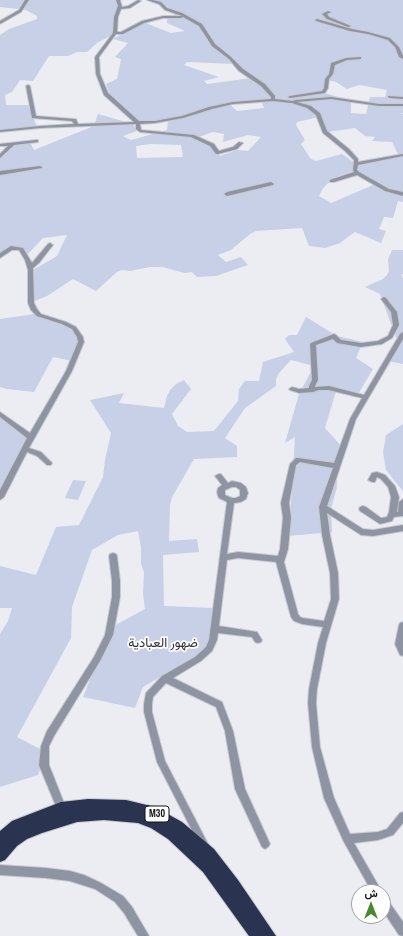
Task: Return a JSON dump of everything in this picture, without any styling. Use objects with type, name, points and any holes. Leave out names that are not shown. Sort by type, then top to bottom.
[{"type":"highway","name":"M30","points":[[0,839],[17,825],[61,808],[88,805],[126,806],[155,813],[176,826],[209,854],[234,885],[269,936]]},
{"type":"highway","name":"M30","points":[[0,855],[12,841],[22,835],[40,827],[67,819],[78,816],[104,814],[138,817],[155,823],[167,831],[181,841],[205,863],[258,936]]},
{"type":"street","points":[[0,23],[20,11],[27,0]]},
{"type":"street","points":[[118,0],[120,8],[116,17],[115,31],[112,39],[104,46],[97,58],[98,74],[106,94],[138,123],[138,129],[142,132],[189,135],[212,145],[218,153],[235,148],[241,143]]},
{"type":"street","points":[[149,0],[160,3],[166,9],[201,25],[212,45],[230,58],[246,74],[263,85],[273,97],[273,100]]},
{"type":"street","points":[[120,8],[129,6],[139,1]]},
{"type":"street","points":[[328,12],[330,12],[324,14],[328,18],[364,30],[366,33]]},
{"type":"street","points":[[115,31],[117,33],[122,33],[143,22],[163,17],[188,18]]},
{"type":"street","points":[[316,20],[389,39],[397,47],[400,56],[403,58]]},
{"type":"street","points":[[280,100],[323,92],[326,88],[327,79],[331,74],[333,64],[346,59],[360,58]]},
{"type":"street","points":[[28,86],[34,117],[74,120],[77,126]]},
{"type":"street","points":[[390,97],[403,98]]},
{"type":"street","points":[[292,102],[331,98],[374,105],[403,105]]},
{"type":"street","points":[[0,131],[40,127],[138,123],[169,120],[227,104],[280,100],[292,102],[316,111],[325,132],[347,150],[356,160],[354,170],[357,173],[387,190],[403,194]]},
{"type":"street","points":[[0,145],[36,141]]},
{"type":"street","points":[[0,157],[13,144]]},
{"type":"street","points":[[356,164],[403,155]]},
{"type":"street","points":[[0,173],[40,167]]},
{"type":"street","points":[[332,181],[357,173]]},
{"type":"street","points":[[227,194],[271,184]]},
{"type":"street","points":[[31,267],[37,262],[50,245]]},
{"type":"street","points":[[0,256],[10,249],[20,249],[31,267],[32,303],[34,310],[39,315],[64,323],[74,328],[80,337],[81,342],[69,371],[31,437],[0,497]]},
{"type":"street","points":[[313,390],[312,386],[315,380],[313,344],[334,336],[339,342],[362,345],[380,343],[390,337],[396,325],[394,312],[384,299]]},
{"type":"street","points":[[372,884],[347,839],[329,798],[316,747],[313,715],[313,689],[322,643],[335,599],[336,586],[323,519],[323,506],[353,419],[402,336]]},
{"type":"street","points":[[292,389],[299,391],[329,388],[365,397]]},
{"type":"street","points":[[0,414],[31,437]]},
{"type":"street","points":[[26,449],[39,454],[49,463]]},
{"type":"street","points":[[328,625],[302,621],[297,619],[294,615],[281,560],[284,549],[287,518],[285,503],[292,464],[298,460],[302,460],[336,466]]},
{"type":"street","points":[[372,480],[374,475],[377,474],[383,477],[391,486],[395,497],[395,506],[388,518]]},
{"type":"street","points":[[219,476],[226,485]]},
{"type":"street","points":[[226,485],[238,485],[243,489],[244,493],[242,498],[231,501],[222,496],[220,492],[226,485]]},
{"type":"street","points":[[362,509],[380,522],[401,514],[403,501],[395,497]]},
{"type":"street","points":[[209,854],[161,762],[148,712],[149,696],[165,678],[204,655],[209,649],[213,640],[231,501]]},
{"type":"street","points":[[323,506],[361,532],[367,533],[403,528]]},
{"type":"street","points":[[388,518],[391,530]]},
{"type":"street","points":[[223,558],[238,555],[275,558],[281,560]]},
{"type":"street","points":[[61,808],[44,764],[45,746],[50,734],[97,659],[109,635],[116,597],[113,556]]},
{"type":"street","points":[[403,625],[399,644],[403,654]]},
{"type":"street","points":[[214,629],[254,634],[258,640]]},
{"type":"street","points":[[165,678],[219,705],[229,731],[240,789],[265,844]]},
{"type":"street","points":[[347,839],[378,836],[390,832],[403,816]]},
{"type":"street","points":[[0,870],[70,876],[91,883],[119,899],[128,910],[144,936]]},
{"type":"street","points":[[391,914],[403,931]]},
{"type":"shaded area","points":[[0,0],[117,0],[119,6],[112,35],[97,43],[87,52],[77,52],[68,56],[49,56],[33,81],[20,80],[12,92],[5,95],[6,105],[28,105],[37,127],[0,130],[0,35],[9,29],[37,19],[37,16],[26,10],[0,7]]},
{"type":"shaded area","points":[[149,0],[403,0],[403,113],[401,114],[403,114],[403,202],[398,201],[393,218],[384,217],[379,229],[386,231],[381,243],[355,232],[340,243],[325,248],[309,246],[302,228],[256,231],[250,234],[231,250],[218,255],[226,262],[241,257],[248,265],[216,276],[197,277],[192,272],[185,273],[162,267],[150,267],[130,271],[122,270],[117,272],[96,291],[73,279],[47,296],[32,302],[33,270],[57,256],[67,235],[43,238],[27,255],[14,249],[0,258],[0,156],[12,143],[30,142],[34,150],[94,126],[98,114],[133,124],[137,131],[123,136],[131,140],[167,130],[168,120],[138,121],[111,97],[106,84],[117,79],[121,59],[115,57],[128,43],[113,39],[143,22],[171,33],[185,31],[167,23],[167,18],[175,17],[174,11],[160,2]],"holes":[[[187,62],[234,64],[251,78],[207,84],[204,81],[219,77],[184,65]],[[328,80],[336,82],[347,89],[359,85],[387,90],[385,97],[370,97],[366,114],[351,113],[351,101],[325,93]],[[261,100],[264,108],[237,111],[229,104],[242,101]],[[319,117],[328,132],[355,128],[365,136],[375,137],[372,141],[392,142],[398,154],[355,163],[342,154],[316,161],[311,159],[301,144],[305,140],[296,125],[297,122]],[[213,132],[224,134],[223,142],[248,135],[261,137],[248,151],[237,150],[220,156],[215,148],[196,138]],[[151,144],[181,145],[183,157],[137,158],[136,146]],[[353,171],[378,183],[331,203],[319,196],[327,184],[338,176]]]},
{"type":"shaded area","points":[[392,250],[403,250],[403,274],[401,275],[403,278],[403,364],[388,361],[397,340],[380,294],[365,287],[383,279],[387,275],[389,271],[388,259]]},
{"type":"shaded area","points":[[34,314],[64,323],[74,328],[81,339],[72,361],[53,357],[34,392],[0,387],[0,319]]},
{"type":"shaded area","points":[[306,317],[337,336],[363,342],[356,358],[373,369],[357,396],[337,388],[325,428],[343,448],[337,479],[337,487],[331,509],[332,532],[289,536],[295,437],[285,443],[299,394],[314,366],[291,360],[279,373],[276,379],[276,386],[245,408],[225,438],[237,446],[237,457],[194,459],[172,497],[170,505],[169,541],[197,539],[199,552],[163,555],[164,606],[214,608],[210,643],[201,653],[143,687],[135,708],[83,697],[110,628],[145,609],[143,594],[144,572],[141,564],[141,547],[138,531],[118,535],[92,550],[72,607],[71,638],[17,737],[46,752],[38,775],[0,787],[0,634],[8,621],[12,608],[0,608],[0,566],[36,575],[56,527],[79,525],[103,477],[111,433],[90,400],[124,393],[119,403],[164,408],[170,390],[176,384],[184,380],[191,389],[172,414],[178,426],[187,432],[214,431],[238,401],[239,389],[245,381],[259,381],[263,362],[294,352],[285,339],[289,335],[297,335]]},
{"type":"shaded area","points":[[0,417],[28,437],[0,496]]},
{"type":"shaded area","points":[[403,424],[403,491],[386,470],[383,452],[386,435]]},
{"type":"shaded area","points":[[73,480],[86,481],[78,500],[65,498]]},
{"type":"district","name":"ضهور العبادية","points":[[163,644]]}]
